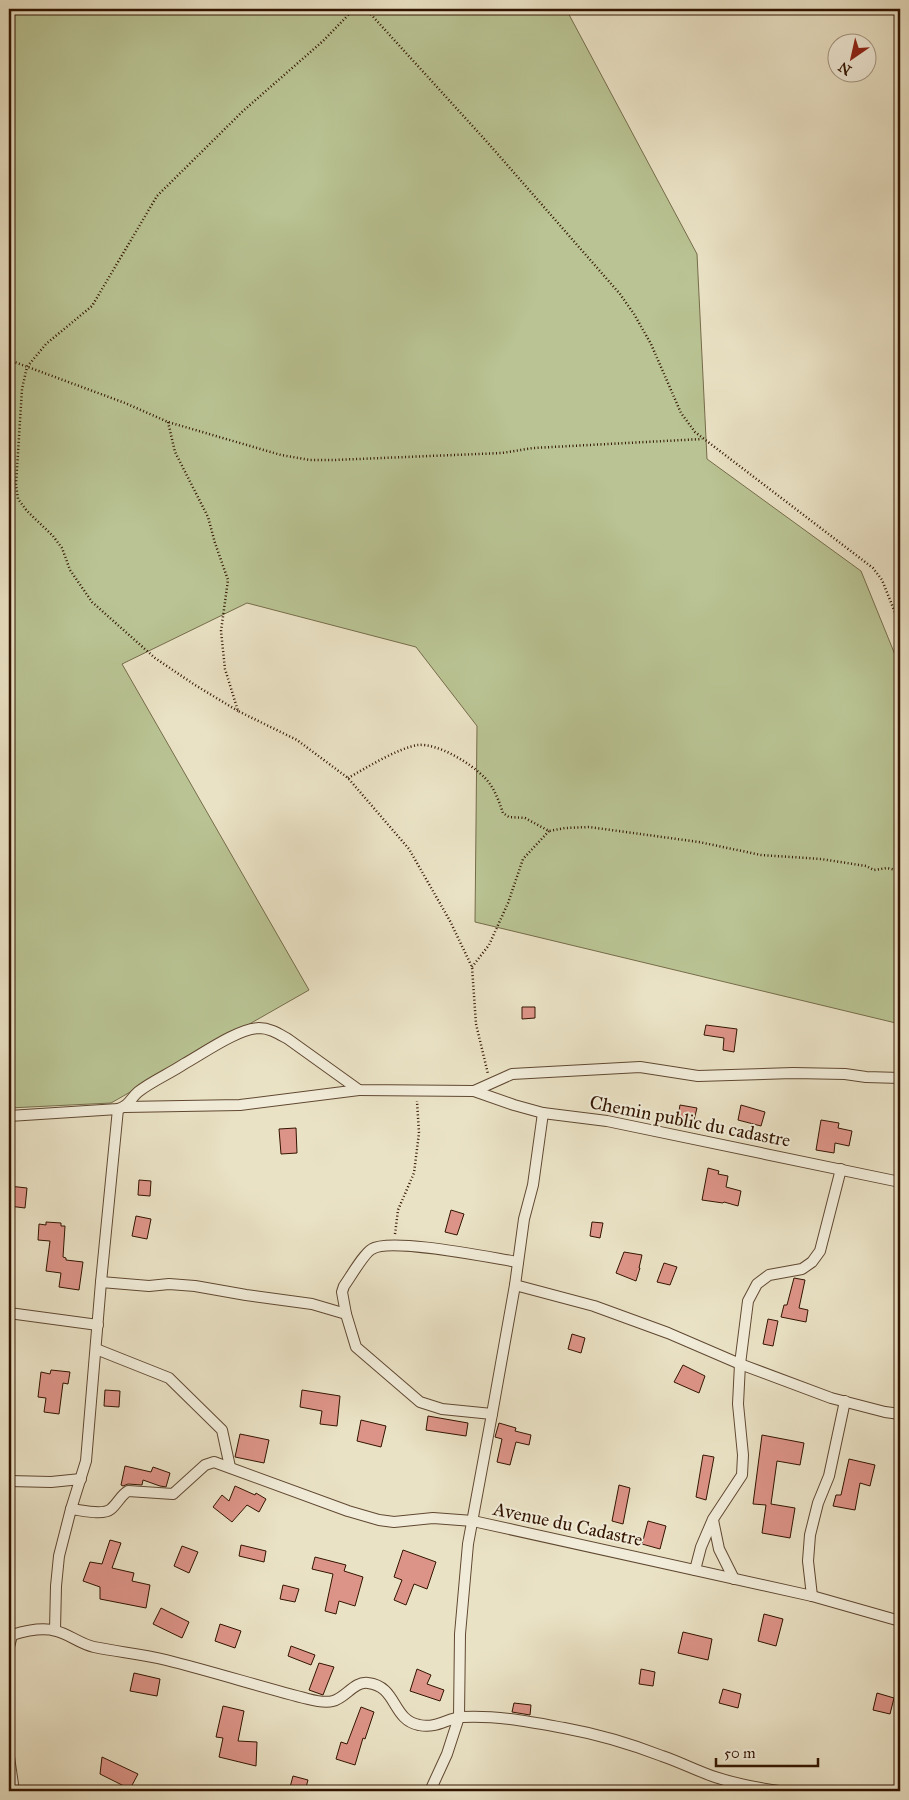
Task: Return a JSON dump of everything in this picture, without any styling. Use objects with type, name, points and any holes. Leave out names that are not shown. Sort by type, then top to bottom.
[{"type":"street","points":[[55,1630],[56,1586],[60,1556],[71,1509],[86,1461],[101,1282],[122,1108],[137,1093],[159,1078],[249,1029],[262,1028],[288,1039],[359,1090]]},
{"type":"street","points":[[9,1116],[122,1108],[240,1105],[359,1090],[474,1091],[490,1082],[512,1074],[640,1067],[698,1076],[793,1073],[900,1078]]},
{"type":"street","name":"Chemin public du cadastre","points":[[474,1091],[543,1113],[607,1120],[900,1182]]},
{"type":"street","points":[[430,1791],[459,1717],[460,1634],[468,1544],[515,1285],[524,1219],[533,1185],[543,1113]]},
{"type":"street","points":[[695,1570],[701,1547],[713,1519],[742,1475],[743,1455],[738,1404],[740,1364],[748,1301],[757,1284],[769,1275],[802,1268],[812,1262],[820,1251],[841,1169]]},
{"type":"street","points":[[492,1414],[442,1409],[420,1402],[356,1347],[346,1314],[342,1292],[344,1286],[370,1249],[378,1246],[393,1244],[518,1262]]},
{"type":"street","points":[[101,1282],[195,1286],[312,1304],[346,1314]]},
{"type":"street","points":[[515,1285],[594,1306],[668,1333],[740,1364],[845,1401],[900,1414]]},
{"type":"street","points":[[9,1313],[98,1325]]},
{"type":"street","points":[[96,1349],[169,1378],[222,1430],[230,1467]]},
{"type":"street","points":[[812,1596],[808,1561],[810,1535],[818,1503],[829,1476],[845,1401]]},
{"type":"street","name":"Avenue du Cadastre","points":[[71,1509],[106,1512],[128,1491],[173,1494],[208,1463],[214,1462],[348,1511],[379,1520],[394,1522],[433,1518],[473,1522],[812,1596],[900,1621]]},
{"type":"street","points":[[9,1481],[51,1482],[81,1479]]},
{"type":"street","points":[[713,1519],[719,1549],[734,1579]]},
{"type":"street","points":[[9,1646],[10,1634],[30,1630],[55,1630],[91,1646],[166,1660],[252,1685],[318,1701],[333,1701],[343,1696],[353,1687],[368,1683],[384,1689],[391,1695],[402,1717],[418,1725],[436,1726],[459,1717],[499,1717],[591,1734],[662,1756],[718,1778],[779,1791]]},
{"type":"street","points":[[9,1757],[14,1791]]},
{"type":"path","points":[[354,9],[323,41],[243,111],[157,196],[92,306],[46,344],[27,367],[22,389],[16,485],[18,498],[27,511],[53,536],[62,548],[70,570],[92,602],[155,658],[238,711],[297,740],[348,778],[409,849],[450,921],[472,967],[476,1024],[490,1082]]},
{"type":"path","points":[[366,9],[488,143],[620,294],[651,344],[681,413],[702,439],[873,568],[887,592],[900,625]]},
{"type":"path","points":[[9,360],[125,403],[168,422],[281,455],[310,460],[502,453],[533,448],[702,439]]},
{"type":"path","points":[[168,422],[175,452],[208,517],[228,580],[221,631],[225,669],[238,711]]},
{"type":"path","points":[[348,778],[408,748],[420,745],[433,746],[467,762],[486,779],[506,816],[525,818],[549,831]]},
{"type":"path","points":[[472,967],[489,945],[508,903],[523,859],[549,831],[565,828],[589,828],[699,842],[761,855],[821,859],[866,866],[874,870],[887,868],[900,871]]},
{"type":"path","points":[[393,1244],[398,1210],[414,1172],[419,1133],[416,1090]]},
{"type":"green space","points":[[9,9],[566,9],[697,254],[707,459],[861,571],[900,667],[900,1024],[475,922],[477,726],[416,647],[247,603],[122,664],[309,990],[111,1103],[9,1108]]},
{"type":"building","points":[[522,1007],[535,1007],[535,1018],[522,1019]]},
{"type":"building","points":[[706,1025],[737,1029],[734,1052],[723,1050],[724,1038],[704,1035]]},
{"type":"building","points":[[680,1105],[697,1108],[694,1120],[678,1117]]},
{"type":"building","points":[[741,1105],[765,1112],[761,1126],[738,1120]]},
{"type":"building","points":[[821,1120],[839,1123],[838,1128],[852,1131],[849,1146],[835,1143],[834,1153],[816,1150]]},
{"type":"building","points":[[296,1128],[297,1153],[281,1154],[279,1129]]},
{"type":"building","points":[[708,1168],[719,1171],[718,1174],[728,1176],[726,1187],[741,1191],[738,1206],[724,1202],[702,1200]]},
{"type":"building","points":[[139,1180],[151,1181],[150,1196],[138,1195]]},
{"type":"building","points":[[9,1186],[27,1188],[25,1208],[9,1206]]},
{"type":"building","points":[[451,1210],[464,1214],[457,1235],[445,1232]]},
{"type":"building","points":[[136,1216],[151,1219],[147,1239],[132,1236]]},
{"type":"building","points":[[46,1222],[61,1223],[61,1226],[65,1226],[63,1257],[66,1260],[83,1262],[79,1290],[59,1287],[61,1273],[46,1271],[50,1241],[38,1240],[39,1224],[46,1225]]},
{"type":"building","points":[[592,1222],[603,1223],[600,1238],[590,1236]]},
{"type":"building","points":[[624,1252],[642,1255],[636,1281],[616,1273]]},
{"type":"building","points":[[664,1263],[677,1267],[670,1285],[657,1282]]},
{"type":"building","points":[[794,1278],[805,1280],[799,1308],[808,1310],[806,1322],[781,1317],[784,1305],[787,1305]]},
{"type":"building","points":[[768,1319],[778,1321],[773,1346],[763,1344]]},
{"type":"building","points":[[572,1334],[585,1338],[581,1353],[568,1349]]},
{"type":"building","points":[[683,1365],[705,1376],[699,1393],[674,1382]]},
{"type":"building","points":[[51,1370],[70,1372],[68,1384],[63,1383],[59,1414],[44,1412],[46,1398],[38,1397],[41,1372],[50,1374]]},
{"type":"building","points":[[105,1390],[120,1391],[119,1407],[104,1406]]},
{"type":"building","points":[[302,1390],[340,1396],[337,1426],[320,1424],[322,1411],[300,1407]]},
{"type":"building","points":[[428,1416],[468,1423],[466,1436],[426,1430]]},
{"type":"building","points":[[361,1420],[386,1426],[381,1447],[357,1441]]},
{"type":"building","points":[[499,1423],[516,1428],[515,1431],[531,1435],[529,1445],[516,1442],[510,1465],[497,1462],[502,1439],[495,1437]]},
{"type":"building","points":[[240,1434],[269,1440],[264,1463],[235,1457]]},
{"type":"building","points":[[762,1435],[804,1443],[800,1465],[777,1461],[771,1504],[795,1508],[790,1538],[762,1533],[766,1505],[753,1504]]},
{"type":"building","points":[[703,1455],[714,1457],[706,1500],[696,1497]]},
{"type":"building","points":[[849,1459],[875,1465],[870,1486],[860,1483],[855,1510],[833,1506],[836,1495],[841,1495]]},
{"type":"building","points":[[125,1466],[151,1472],[153,1467],[170,1473],[166,1487],[143,1480],[142,1485],[121,1485]]},
{"type":"building","points":[[619,1485],[630,1488],[623,1524],[612,1521]]},
{"type":"building","points":[[235,1486],[255,1495],[256,1493],[266,1499],[259,1512],[247,1505],[232,1522],[213,1507],[222,1495],[229,1501]]},
{"type":"building","points":[[648,1521],[666,1526],[660,1549],[642,1544]]},
{"type":"building","points":[[110,1540],[121,1543],[112,1568],[134,1573],[132,1581],[150,1585],[146,1608],[100,1599],[100,1587],[83,1581],[90,1562],[102,1564]]},
{"type":"building","points":[[241,1545],[266,1551],[264,1562],[239,1556]]},
{"type":"building","points":[[182,1546],[198,1552],[189,1573],[174,1566]]},
{"type":"building","points":[[403,1550],[436,1562],[427,1589],[414,1584],[406,1605],[394,1600],[402,1580],[394,1577]]},
{"type":"building","points":[[315,1557],[346,1565],[344,1571],[363,1577],[355,1606],[339,1601],[336,1614],[325,1611],[333,1574],[312,1569]]},
{"type":"building","points":[[283,1585],[299,1589],[295,1602],[280,1599]]},
{"type":"building","points":[[161,1608],[189,1622],[182,1638],[153,1624]]},
{"type":"building","points":[[764,1614],[783,1619],[776,1646],[758,1641]]},
{"type":"building","points":[[220,1624],[241,1631],[235,1648],[215,1641]]},
{"type":"building","points":[[683,1632],[712,1639],[708,1660],[678,1653]]},
{"type":"building","points":[[291,1646],[315,1655],[311,1665],[288,1656]]},
{"type":"building","points":[[319,1663],[334,1667],[323,1695],[309,1690]]},
{"type":"building","points":[[417,1669],[431,1675],[427,1684],[444,1690],[440,1701],[410,1691]]},
{"type":"building","points":[[641,1669],[655,1672],[653,1686],[639,1684]]},
{"type":"building","points":[[134,1673],[160,1679],[157,1696],[130,1691]]},
{"type":"building","points":[[723,1689],[741,1694],[738,1708],[719,1703]]},
{"type":"building","points":[[877,1693],[894,1698],[890,1714],[873,1710]]},
{"type":"building","points":[[514,1703],[531,1705],[530,1715],[512,1712]]},
{"type":"building","points":[[223,1706],[244,1711],[238,1741],[257,1742],[256,1766],[219,1757],[223,1738],[216,1737]]},
{"type":"building","points":[[361,1707],[374,1712],[365,1739],[363,1738],[355,1765],[336,1759],[341,1742],[347,1744]]},
{"type":"building","points":[[102,1757],[138,1774],[130,1789],[100,1774]]},
{"type":"building","points":[[293,1776],[308,1780],[305,1791],[289,1791]]}]
